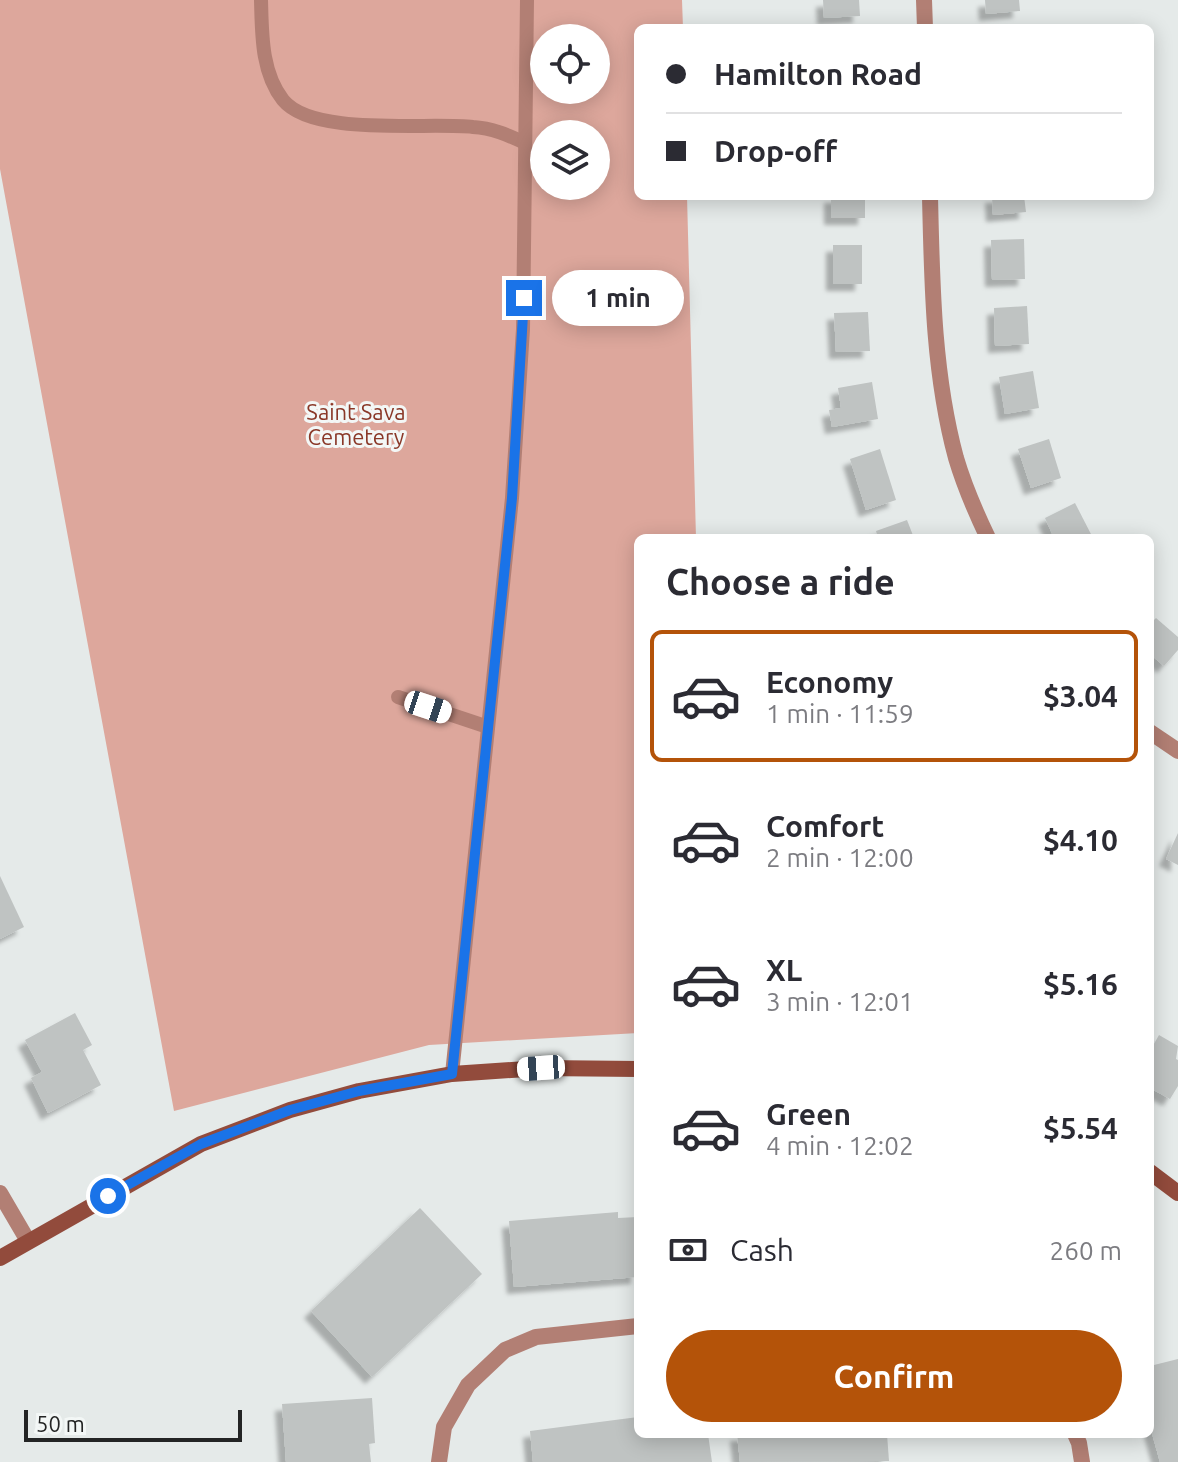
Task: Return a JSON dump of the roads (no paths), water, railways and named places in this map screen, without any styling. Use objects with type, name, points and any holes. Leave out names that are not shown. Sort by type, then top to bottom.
[{"type":"street","points":[[924,0],[925,24]]},
{"type":"street","points":[[930,200],[939,376],[957,459],[986,534]]},
{"type":"street","points":[[1154,735],[1178,751]]},
{"type":"street","points":[[0,1258],[201,1144],[290,1110],[359,1091],[452,1074],[541,1068],[634,1069]]},
{"type":"street","points":[[1154,1175],[1178,1193]]},
{"type":"street","points":[[0,1193],[28,1241]]},
{"type":"street","points":[[439,1462],[444,1427],[468,1385],[505,1350],[536,1337],[634,1326]]},
{"type":"street","points":[[1077,1438],[1082,1462]]},
{"type":"lane","points":[[261,0],[262,38],[269,73],[284,102],[310,118],[348,125],[474,127],[502,132],[525,143]]},
{"type":"lane","points":[[452,1074],[512,498],[523,329],[527,0]]},
{"type":"lane","points":[[398,697],[488,727]]},
{"type":"park label","name":"Saint Sava Cemetery","points":[[356,424]]}]
